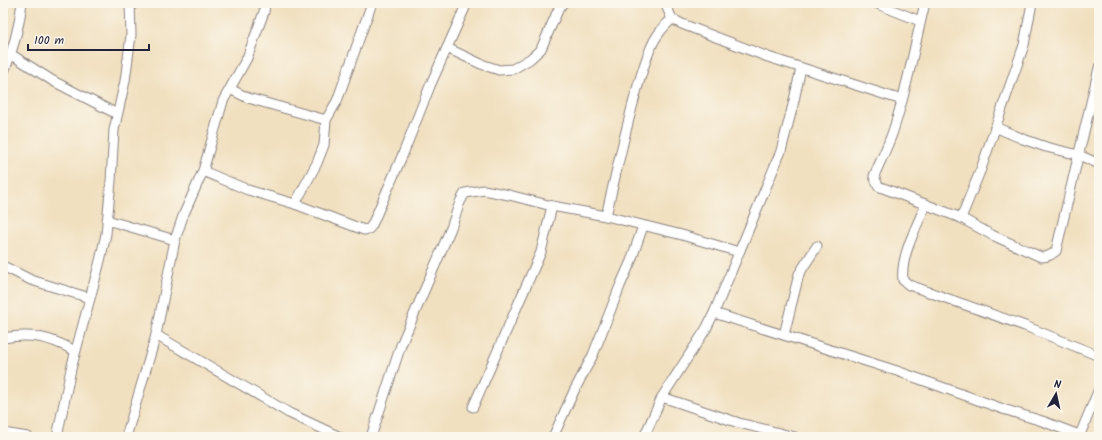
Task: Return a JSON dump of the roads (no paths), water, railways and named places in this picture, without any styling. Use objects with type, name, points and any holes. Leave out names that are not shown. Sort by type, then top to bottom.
[{"type":"street","points":[[3,74],[12,55],[22,3]]},
{"type":"street","points":[[57,437],[75,351],[100,260],[107,220],[111,181],[112,147],[117,114],[126,81],[131,35],[130,3]]},
{"type":"street","points":[[126,437],[156,335],[175,240],[183,216],[203,171],[223,101],[247,58],[264,12],[265,3]]},
{"type":"street","points":[[295,204],[322,151],[324,145],[326,120],[336,101],[372,3]]},
{"type":"street","points":[[203,171],[248,190],[295,204],[364,230],[369,229],[403,154],[430,86],[467,3]]},
{"type":"street","points":[[447,48],[481,64],[499,70],[513,69],[530,59],[541,49],[559,8],[563,3]]},
{"type":"street","points":[[665,3],[672,19],[801,68],[902,100]]},
{"type":"street","points":[[875,3],[920,21]]},
{"type":"street","points":[[925,3],[910,72],[892,135],[874,176],[875,181],[878,186],[962,218],[992,235],[1041,256],[1046,257],[1052,255],[1056,251],[1099,68]]},
{"type":"street","points":[[962,218],[1024,45],[1032,3]]},
{"type":"street","points":[[606,216],[627,126],[645,64],[655,40],[663,27],[672,19]]},
{"type":"street","points":[[12,55],[53,81],[117,114]]},
{"type":"street","points":[[644,437],[662,397],[706,329],[714,313],[781,151],[801,68]]},
{"type":"street","points":[[230,90],[248,98],[326,120]]},
{"type":"street","points":[[995,127],[1046,147],[1079,155],[1099,164]]},
{"type":"street","points":[[371,437],[401,345],[465,193],[484,190],[552,206],[606,216],[682,235],[739,252]]},
{"type":"street","points":[[926,204],[906,255],[902,274],[903,280],[909,286],[1025,326],[1099,356]]},
{"type":"street","points":[[473,407],[541,252],[552,206]]},
{"type":"street","points":[[107,220],[175,240]]},
{"type":"street","points":[[553,437],[574,391],[593,355],[631,261],[643,226]]},
{"type":"street","points":[[784,335],[799,274],[817,246]]},
{"type":"street","points":[[3,266],[30,280],[90,298]]},
{"type":"street","points":[[714,313],[897,371],[1042,421],[1079,436],[1099,389]]},
{"type":"street","points":[[3,338],[30,335],[60,342],[75,351]]},
{"type":"street","points":[[156,335],[289,413],[340,437]]},
{"type":"street","points":[[662,397],[739,423],[795,437]]},
{"type":"street","points":[[3,433],[28,437]]}]
